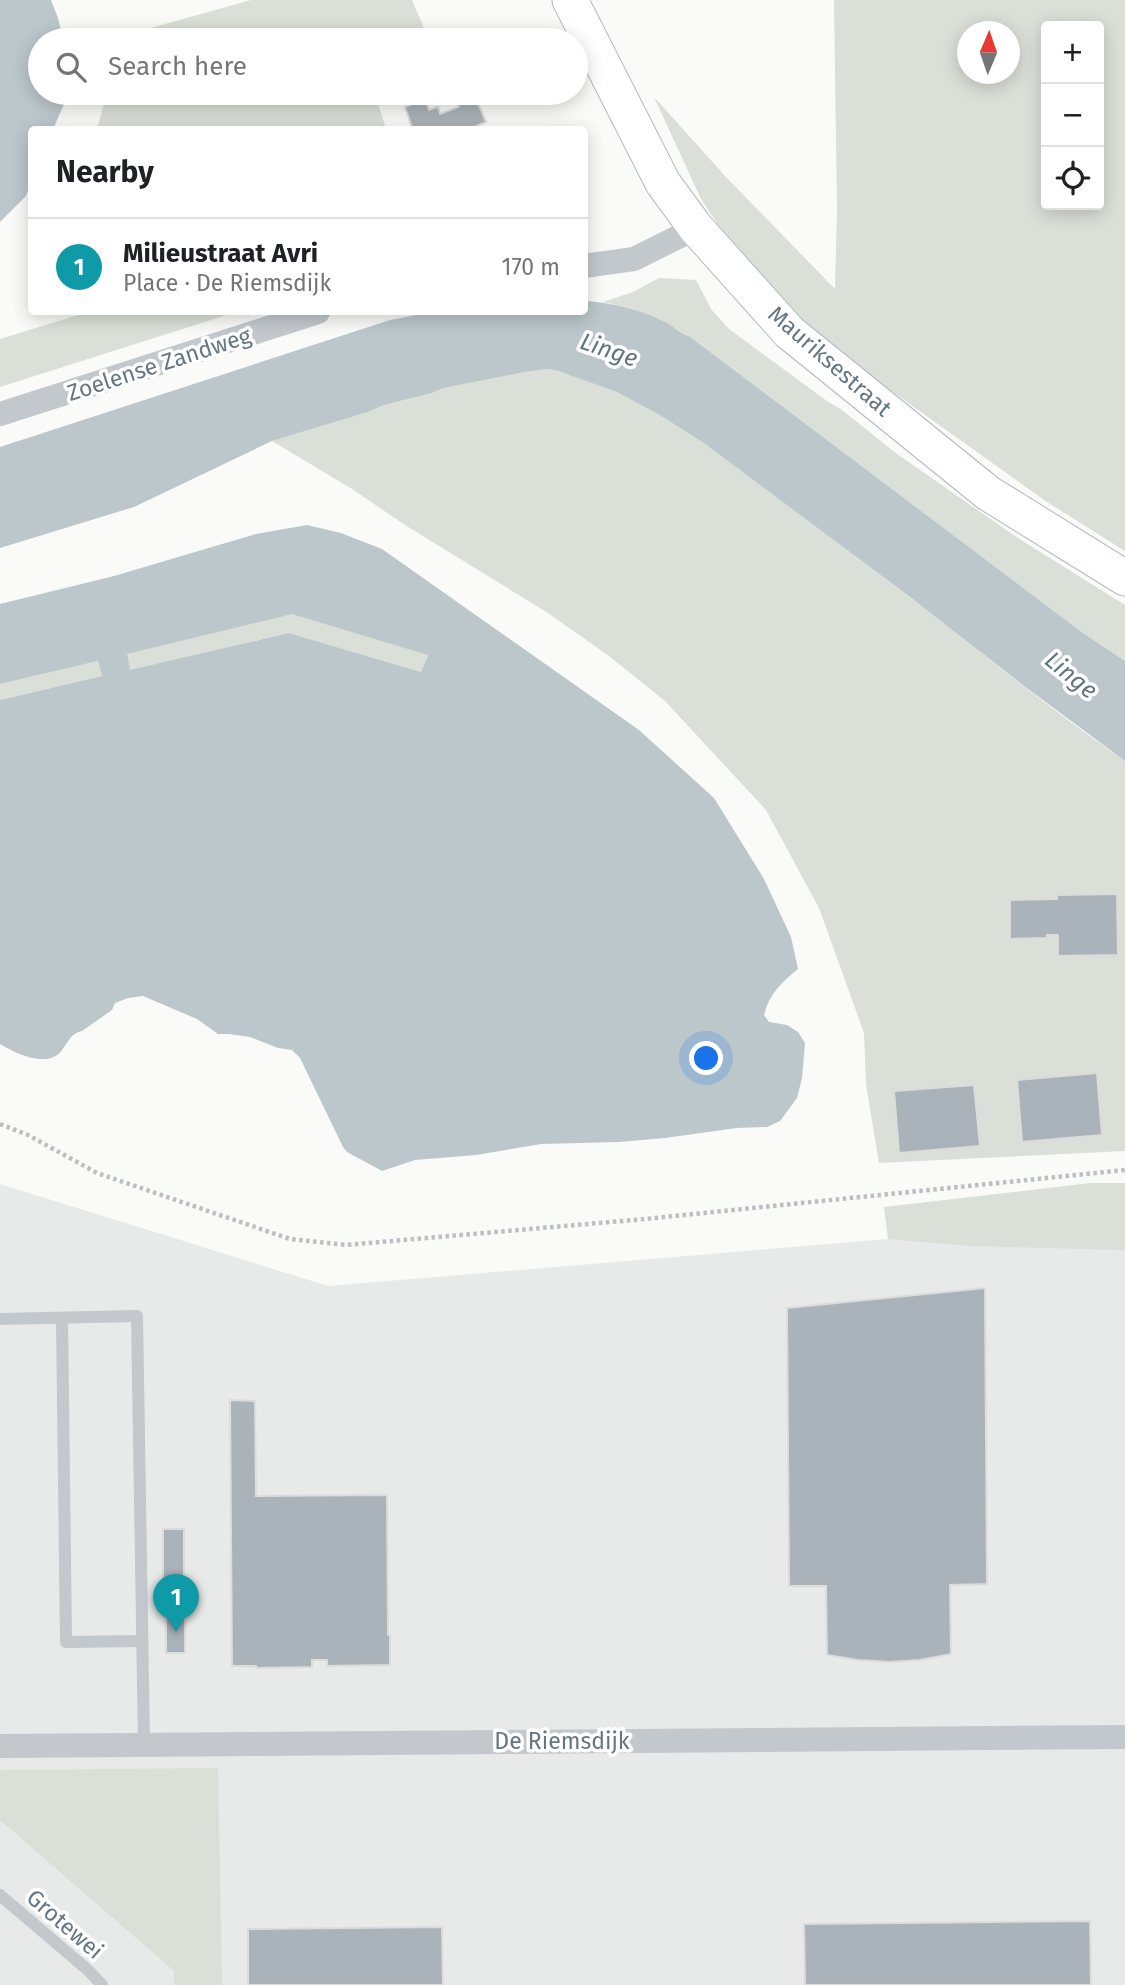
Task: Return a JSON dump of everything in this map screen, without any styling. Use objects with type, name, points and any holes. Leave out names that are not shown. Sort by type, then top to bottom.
[{"type":"street","name":"Mauriksestraat","points":[[570,0],[584,28]]},
{"type":"street","name":"Mauriksestraat","points":[[588,35],[663,183],[696,228],[789,332],[988,493],[1125,578]]},
{"type":"street","points":[[588,266],[634,260],[696,228]]},
{"type":"street","name":"Zoelense Zandweg","points":[[0,414],[309,315]]},
{"type":"street","name":"De Riemsdijk","points":[[0,1746],[1125,1737]]},
{"type":"lane","points":[[0,1320],[137,1316],[144,1744]]},
{"type":"lane","points":[[62,1318],[66,1642],[142,1641]]},
{"type":"lane","name":"Grotewei","points":[[0,1895],[102,1985]]},
{"type":"path","points":[[0,1124],[28,1135],[97,1173],[290,1239],[346,1245],[645,1219],[1125,1170]]},
{"type":"shaded area","points":[[251,0],[412,0],[424,28],[151,28]]},
{"type":"shaded area","points":[[834,0],[1125,0],[1125,551],[1047,502],[862,370],[806,325],[730,243],[701,199],[654,97],[726,177],[835,289],[837,210]]},
{"type":"shaded area","points":[[104,105],[378,105],[385,126],[98,126]]},
{"type":"shaded area","points":[[659,278],[696,280],[711,309],[729,329],[842,410],[897,454],[1018,538],[1125,605],[1125,661],[1083,633],[689,336],[650,316],[603,302],[633,292]]},
{"type":"shaded area","points":[[78,315],[227,315],[0,387],[0,339]]},
{"type":"shaded area","points":[[547,369],[579,376],[611,388],[643,404],[706,444],[1125,761],[1125,1151],[879,1163],[866,1084],[864,1033],[819,908],[766,810],[665,701],[609,656],[548,613],[272,441],[444,388]]},
{"type":"shaded area","points":[[292,613],[428,654],[421,672],[289,633],[130,671],[126,654]]},
{"type":"shaded area","points":[[98,661],[102,676],[0,700],[0,684]]},
{"type":"shaded area","points":[[1091,1183],[1125,1183],[1125,1250],[969,1246],[888,1239],[884,1207]]},
{"type":"shaded area","points":[[0,1184],[328,1286],[888,1239],[1125,1238],[1125,1985],[0,1985]]},
{"type":"shaded area","points":[[218,1768],[222,1985],[174,1985],[174,1971],[0,1820],[0,1770]]},
{"type":"water","points":[[0,0],[51,0],[60,28],[28,28],[28,105],[64,105],[54,126],[28,126],[28,191],[0,222]]},
{"type":"water","name":"Linge","points":[[588,301],[636,310],[689,336],[1083,633],[1125,661],[1125,761],[704,443],[617,392],[559,371],[547,369],[525,372],[444,388],[384,405],[272,441],[134,507],[0,548],[0,447],[390,320],[416,315],[588,315]]},
{"type":"water","points":[[307,525],[341,533],[382,549],[639,730],[714,798],[764,879],[791,937],[798,969],[777,989],[764,1015],[769,1022],[787,1025],[798,1032],[805,1043],[797,1098],[780,1121],[767,1127],[737,1128],[665,1138],[541,1144],[476,1155],[415,1160],[382,1171],[347,1152],[343,1147],[300,1058],[292,1050],[278,1048],[250,1037],[218,1034],[197,1019],[143,996],[115,1003],[112,1010],[70,1038],[56,1056],[32,1058],[0,1044],[0,700],[102,676],[98,661],[0,684],[0,604],[114,576],[256,534]],"holes":[[[292,614],[428,655],[421,672],[289,633],[130,670],[127,654]]]},
{"type":"building","points":[[427,105],[429,110],[438,107],[440,114],[459,107],[458,105],[479,105],[486,122],[476,126],[412,126],[405,107]]},
{"type":"building","points":[[1117,894],[1118,955],[1058,956],[1058,935],[1010,939],[1010,900],[1057,899],[1057,895]]},
{"type":"building","points":[[1097,1073],[1102,1135],[1022,1142],[1017,1080]]},
{"type":"building","points":[[974,1085],[980,1146],[899,1153],[894,1091]]},
{"type":"building","points":[[985,1288],[987,1584],[950,1585],[951,1654],[889,1662],[827,1655],[826,1586],[789,1586],[787,1308]]},
{"type":"building","points":[[230,1400],[255,1401],[256,1496],[387,1495],[390,1665],[327,1666],[327,1660],[312,1660],[312,1667],[232,1666]]},
{"type":"building","points":[[163,1529],[184,1529],[184,1578],[163,1578]]},
{"type":"building","points":[[166,1611],[185,1611],[185,1653],[166,1653]]},
{"type":"building","points":[[1090,1921],[1091,1985],[805,1985],[804,1924]]},
{"type":"building","points":[[442,1927],[443,1985],[248,1985],[248,1929]]},
{"type":"place","name":"Milieustraat Avri","points":[[176,1632]]}]
